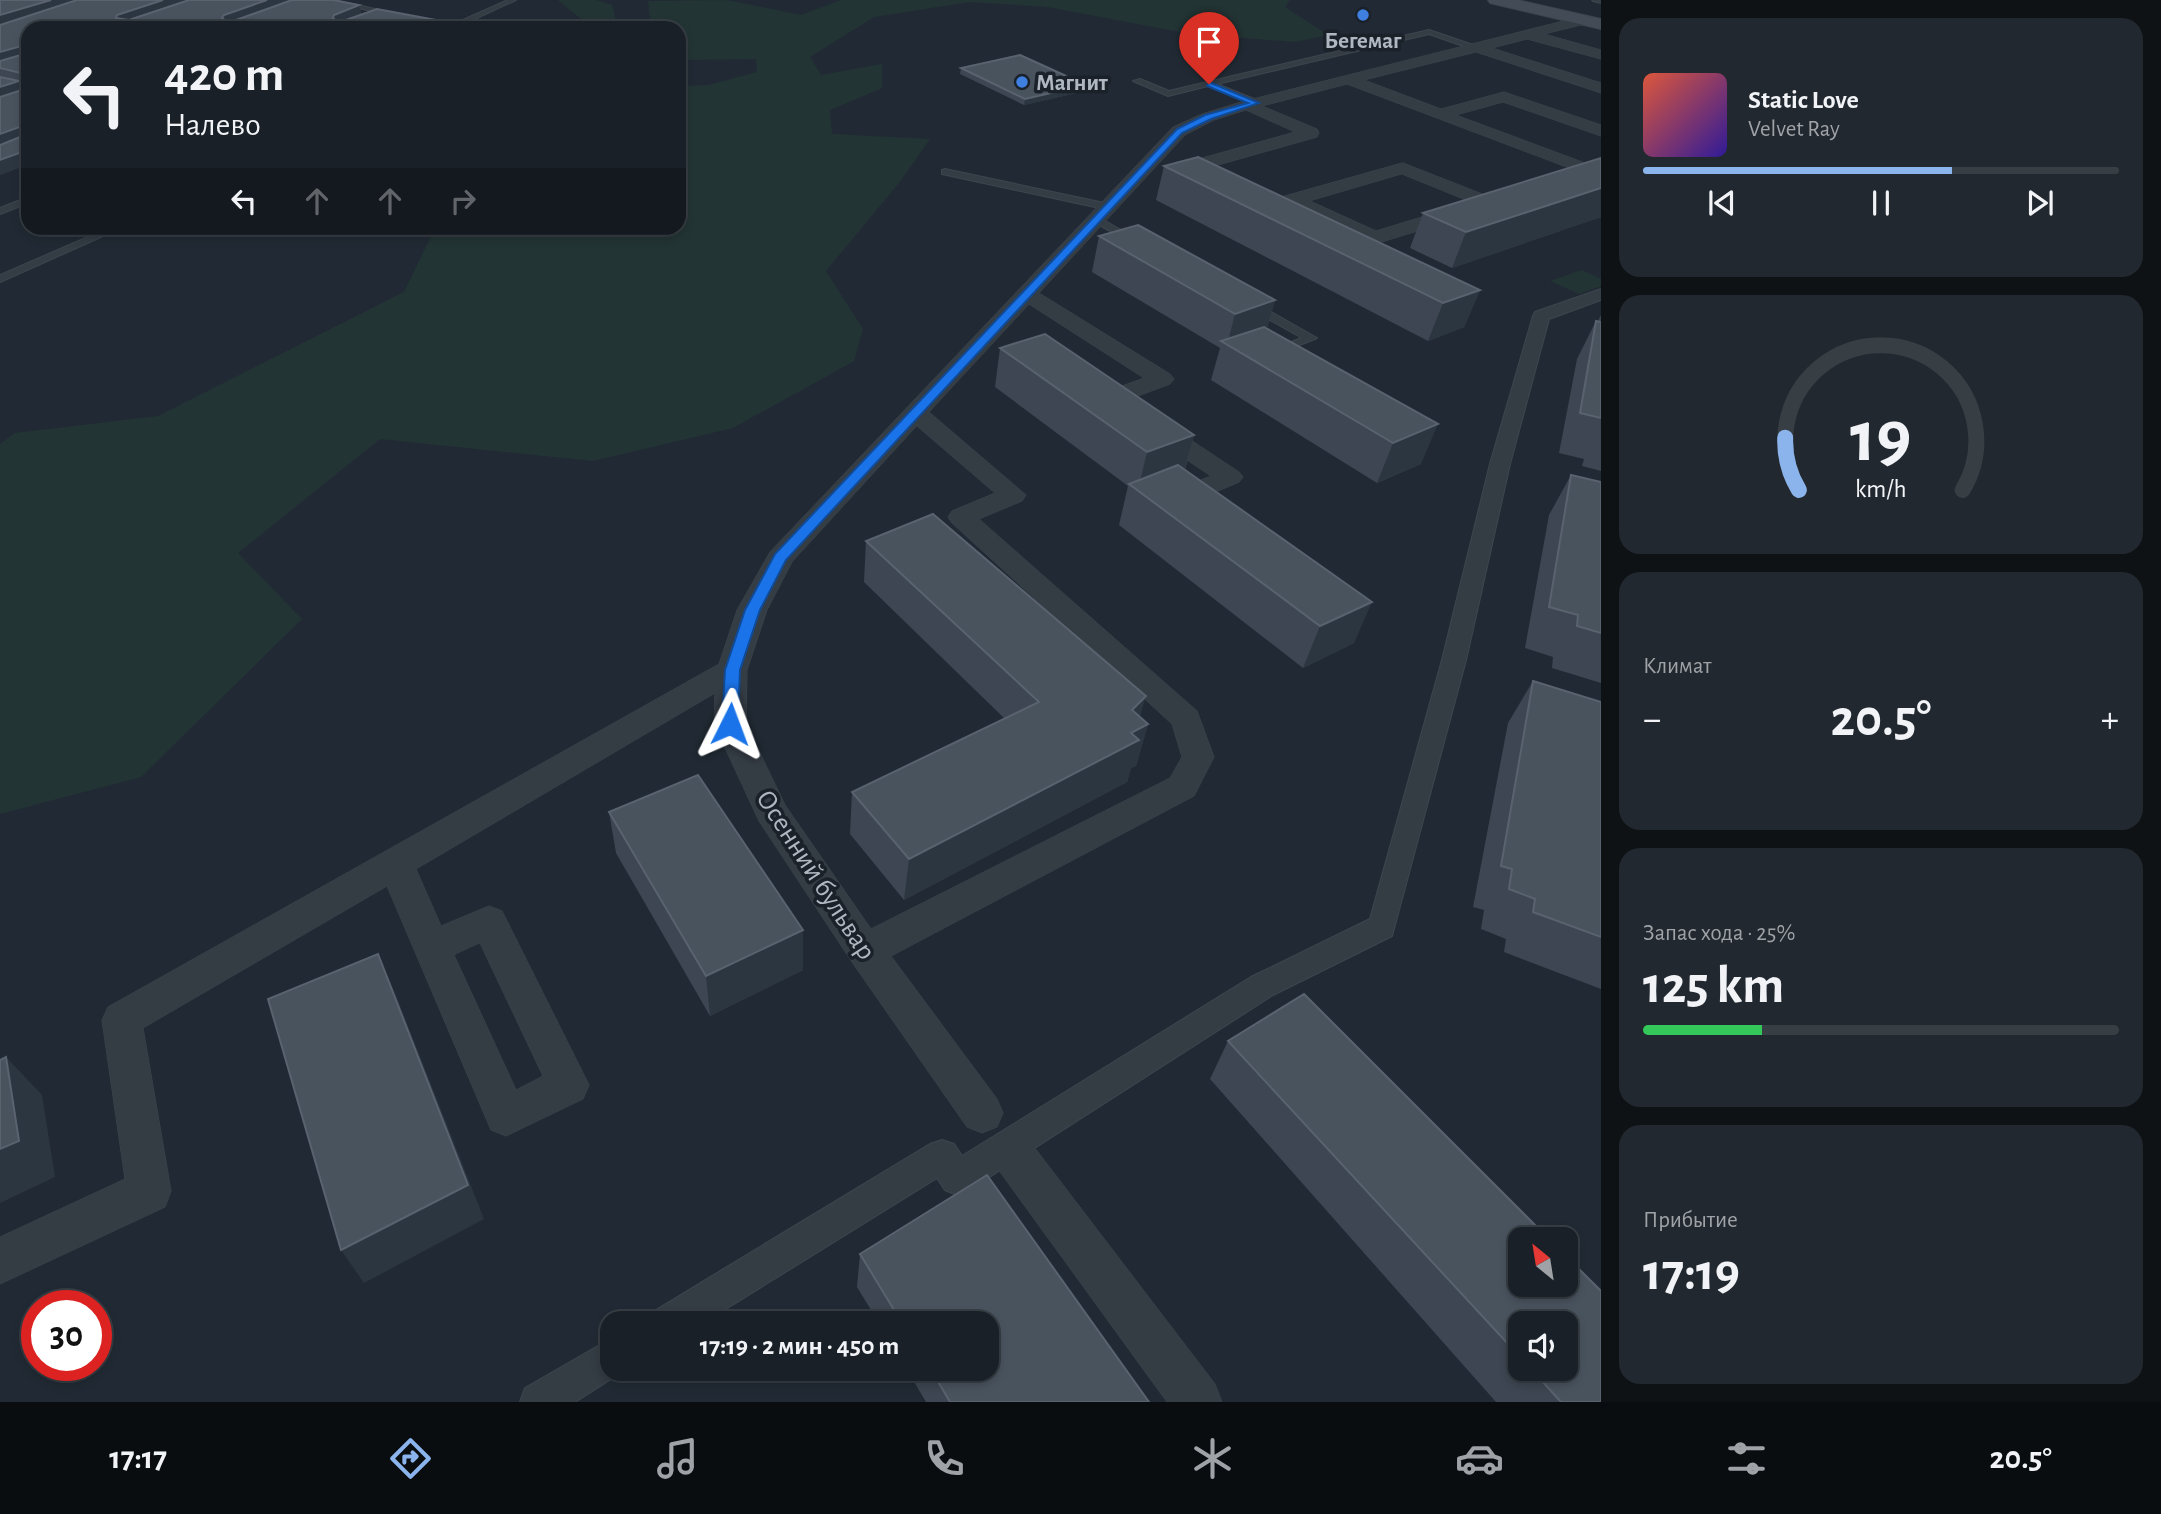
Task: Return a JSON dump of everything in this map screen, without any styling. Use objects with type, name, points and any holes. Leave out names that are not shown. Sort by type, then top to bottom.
[{"type":"main road","points":[[1496,0],[1596,13]]},
{"type":"main road","points":[[1530,0],[1596,13]]},
{"type":"street","name":"Осенний бульвар","points":[[982,1113],[864,951],[771,812],[730,724],[732,670],[752,610],[780,558],[1180,131],[1191,124],[1251,104],[1529,34],[1596,13]]},
{"type":"street","name":"Осенний бульвар","points":[[1529,34],[1601,55]]},
{"type":"street","points":[[1475,47],[1601,88]]},
{"type":"street","points":[[1347,79],[1601,175]]},
{"type":"street","points":[[1440,114],[1525,90]]},
{"type":"street","points":[[1504,96],[1601,131]]},
{"type":"street","points":[[1180,170],[1311,134],[1251,104]]},
{"type":"street","points":[[1566,119],[1589,112]]},
{"type":"street","points":[[1154,157],[1203,181]]},
{"type":"street","points":[[1283,221],[1255,206],[1294,200],[1403,168],[1488,203],[1375,238],[1294,200]]},
{"type":"street","points":[[688,1311],[942,1156],[957,1178],[1262,986],[1382,928],[1454,660],[1500,464],[1541,316],[1601,294]]},
{"type":"street","points":[[1028,295],[1162,379],[1111,398]]},
{"type":"street","points":[[1001,324],[1023,338]]},
{"type":"street","points":[[1089,383],[1230,477],[1192,493],[1236,524]]},
{"type":"street","points":[[864,951],[1182,787],[1198,757],[1186,719],[961,517],[1013,495],[917,414]]},
{"type":"street","points":[[0,1261],[149,1191],[122,1020],[732,670]]},
{"type":"street","points":[[395,863],[431,948],[506,1116],[568,1085],[489,922],[431,948]]},
{"type":"street","points":[[1013,1154],[1197,1402]]},
{"type":"street","points":[[539,1402],[600,1364]]},
{"type":"lane","points":[[325,0],[408,16]]},
{"type":"lane","points":[[466,21],[513,0]]},
{"type":"lane","points":[[363,20],[385,12]]},
{"type":"lane","points":[[1138,81],[1168,94],[1429,32],[1475,47]]},
{"type":"lane","points":[[0,82],[21,87]]},
{"type":"lane","points":[[1209,84],[1251,104]]},
{"type":"lane","points":[[945,172],[1103,214],[1145,246]]},
{"type":"lane","points":[[0,211],[21,203]]},
{"type":"lane","points":[[0,279],[100,235]]},
{"type":"lane","points":[[1240,299],[1311,338],[1272,352],[1283,359]]},
{"type":"shaded area","points":[[558,0],[596,0],[612,5],[616,21],[584,21]]},
{"type":"shaded area","points":[[727,0],[801,15],[841,0],[1290,0],[1285,7],[1328,35],[1295,42],[1191,34],[1047,7],[970,2],[874,17],[810,57],[821,75],[882,64],[882,88],[830,110],[832,134],[930,139],[899,183],[826,271],[863,329],[854,361],[733,428],[593,461],[380,439],[238,553],[302,619],[141,777],[0,814],[0,444],[15,433],[158,416],[404,292],[432,235],[686,235],[686,86],[709,85],[757,72],[756,59],[686,60],[686,21],[650,21],[648,1]]},
{"type":"shaded area","points":[[1582,270],[1601,279],[1601,286],[1579,294],[1550,281]]},
{"type":"building","points":[[0,0],[51,0],[0,15]]},
{"type":"building","points":[[77,0],[163,0],[117,15],[116,18],[129,20],[189,0],[267,0],[222,18],[236,20],[292,0],[333,0],[359,5],[334,15],[335,20],[346,20],[377,9],[441,21],[21,21],[21,46],[0,52],[0,25]]},
{"type":"building","points":[[21,55],[21,73],[0,68],[0,61]]},
{"type":"building","name":"Магнит","points":[[1020,55],[1086,85],[1025,99],[961,68]]},
{"type":"building","points":[[0,77],[19,81],[0,87]]},
{"type":"building","points":[[21,90],[21,126],[0,134],[0,97]]},
{"type":"building","points":[[21,137],[21,152],[0,160],[0,145]]},
{"type":"building","points":[[1198,157],[1480,290],[1443,303],[1164,166]]},
{"type":"building","points":[[1601,158],[1601,188],[1466,232],[1423,213]]},
{"type":"building","points":[[1138,225],[1275,300],[1235,314],[1099,236]]},
{"type":"building","points":[[1596,321],[1601,322],[1601,418],[1580,413]]},
{"type":"building","points":[[1264,327],[1438,424],[1393,443],[1221,341]]},
{"type":"building","points":[[1045,334],[1194,435],[1147,452],[1000,348]]},
{"type":"building","points":[[1178,465],[1372,602],[1320,626],[1129,484]]},
{"type":"building","points":[[1571,475],[1601,482],[1601,633],[1577,626],[1578,615],[1549,607]]},
{"type":"building","points":[[933,514],[1146,696],[1132,710],[1148,724],[1131,733],[1139,740],[909,859],[852,792],[1039,702],[866,541]]},
{"type":"building","points":[[1533,681],[1601,702],[1601,937],[1533,912],[1535,899],[1509,889],[1512,869],[1501,866]]},
{"type":"building","points":[[698,775],[803,930],[706,976],[609,812]]},
{"type":"building","points":[[378,954],[468,1185],[341,1250],[268,999]]},
{"type":"building","points":[[1304,994],[1537,1227],[1508,1227],[1508,1297],[1578,1297],[1578,1268],[1601,1291],[1601,1402],[1561,1402],[1542,1381],[1578,1381],[1578,1311],[1508,1311],[1508,1344],[1228,1041]]},
{"type":"building","points":[[6,1057],[19,1141],[0,1149],[0,1060]]},
{"type":"building","points":[[987,1175],[1149,1402],[950,1402],[938,1381],[999,1381],[999,1311],[895,1311],[860,1254]]},
{"type":"place","name":"Бегемаг","points":[[1363,15]]},
{"type":"place","name":"Магнит","points":[[1022,82]]},
{"type":"route","points":[[730,724],[732,670],[752,610],[780,558],[1180,131],[1208,117],[1255,103],[1209,84]]}]
